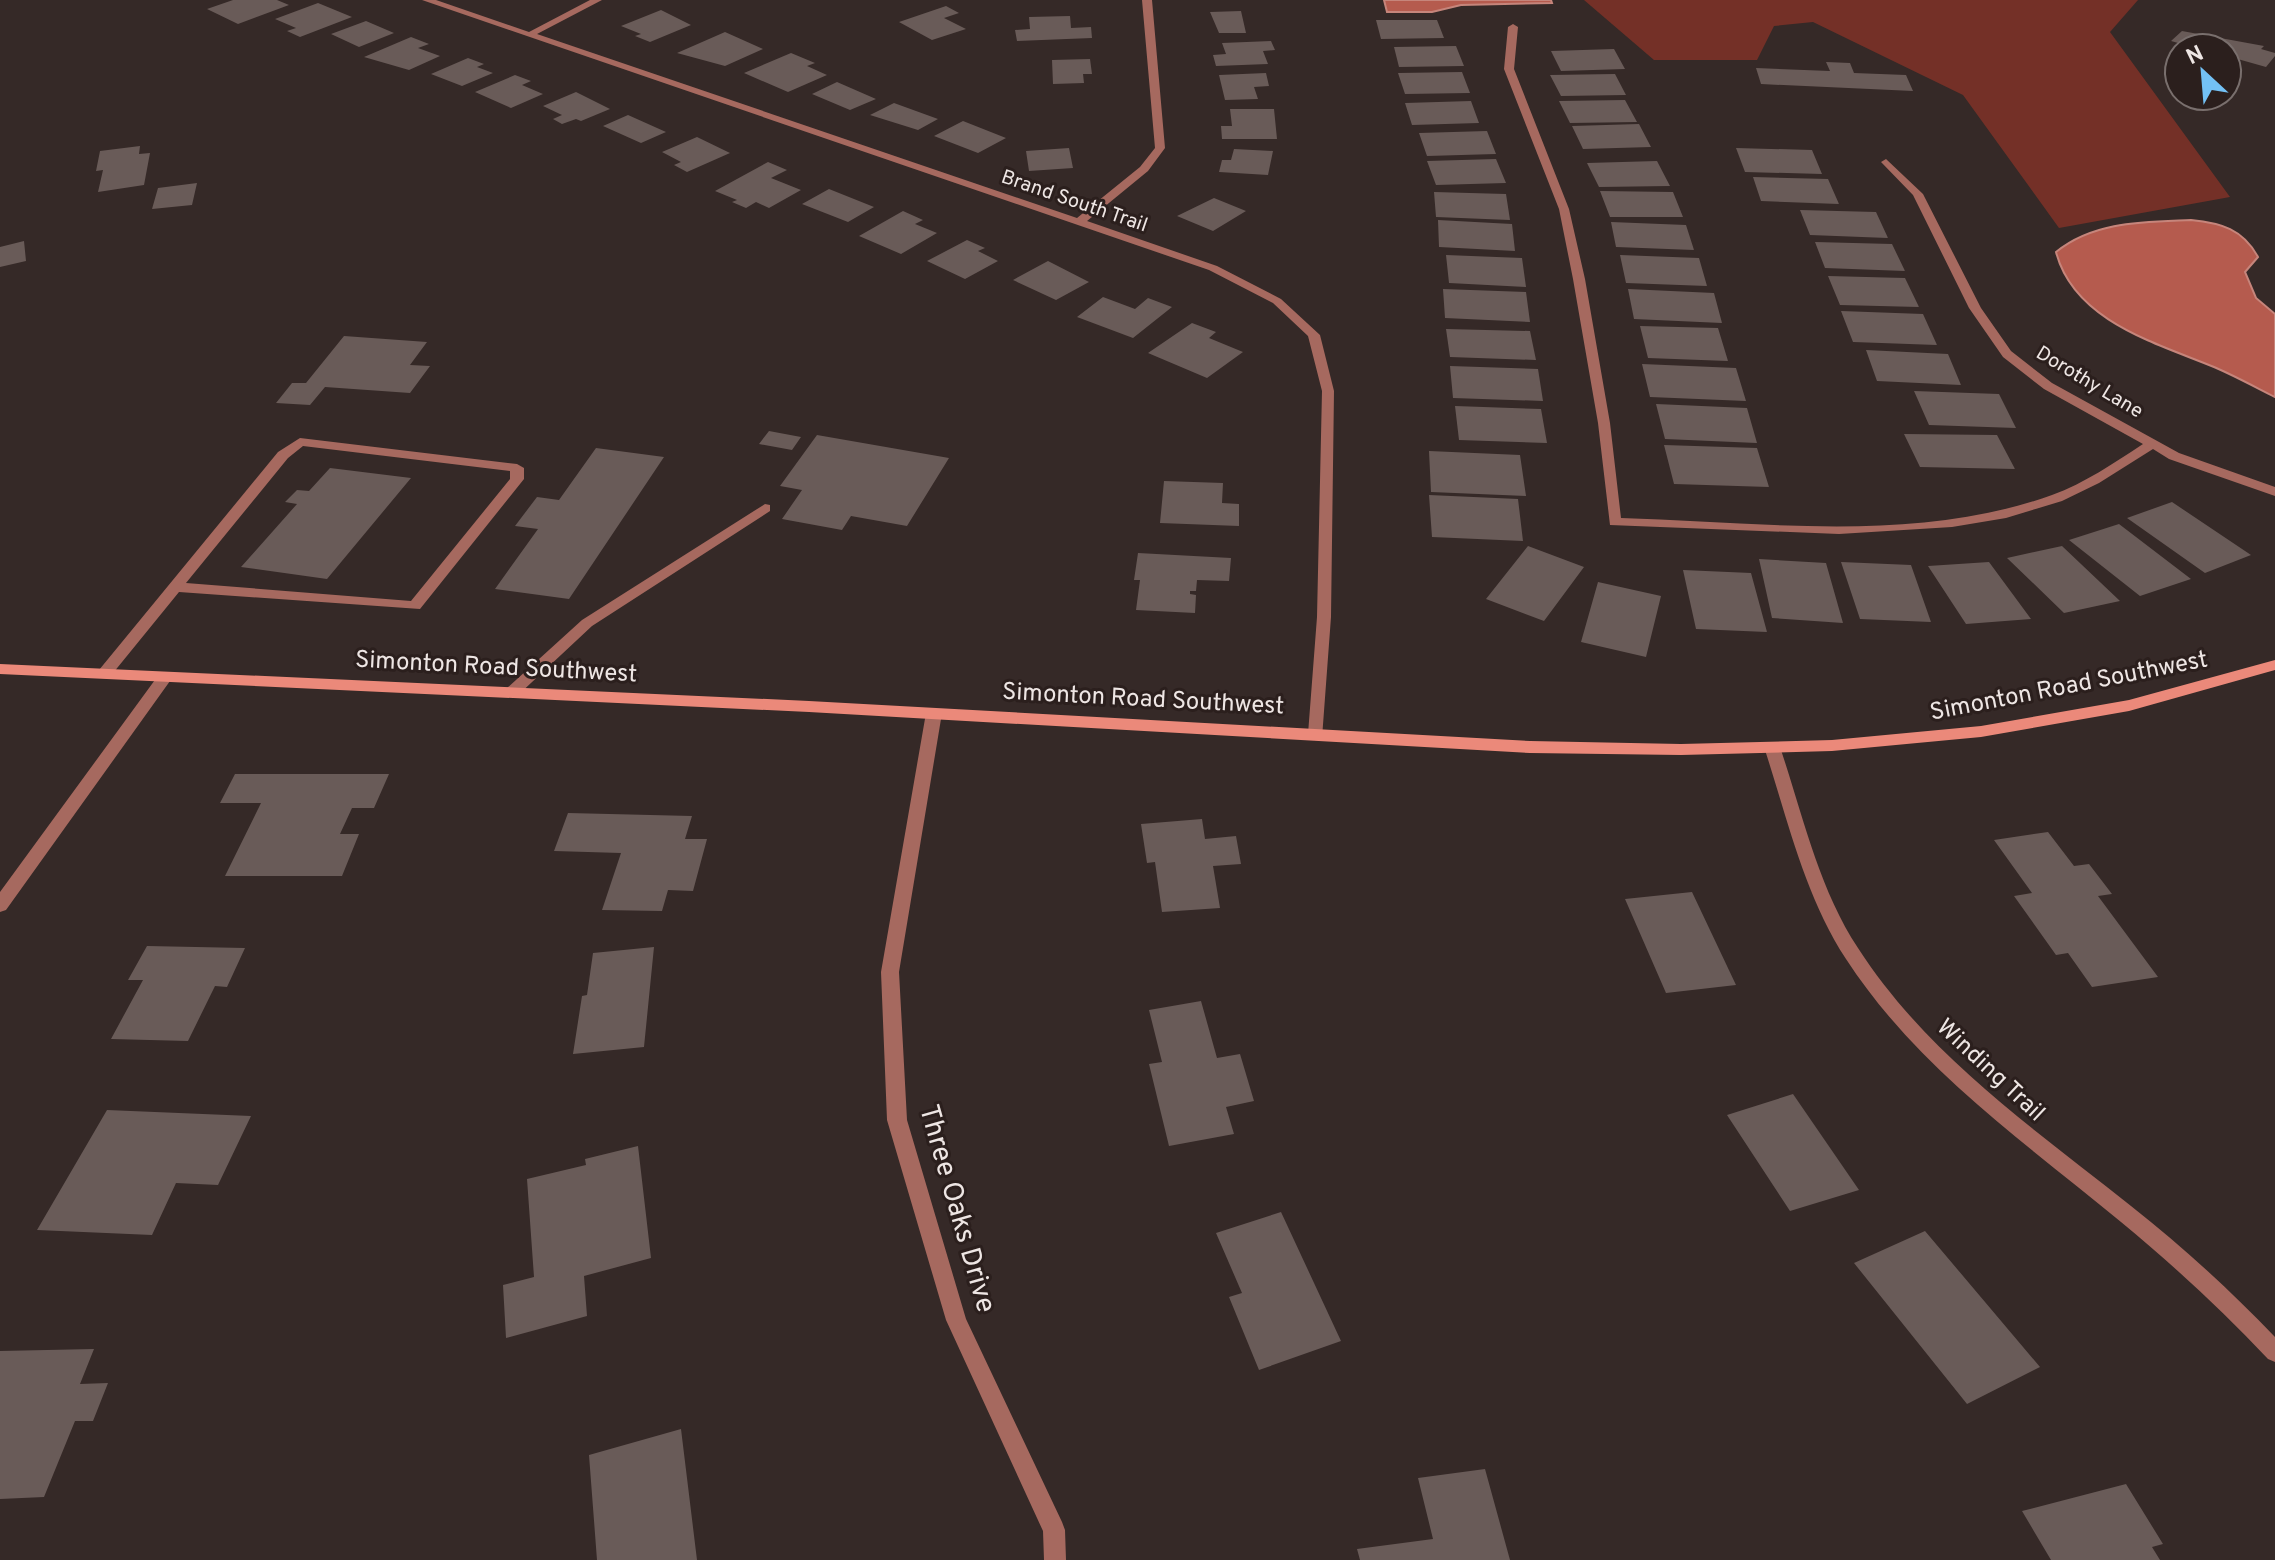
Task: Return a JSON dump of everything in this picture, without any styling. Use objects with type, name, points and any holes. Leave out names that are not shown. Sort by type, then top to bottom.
[{"type":"street","name":"Brand South Trail","points":[[427,0],[1213,268],[1277,301],[1314,335],[1328,391],[1324,617],[1316,734]]},
{"type":"street","points":[[529,35],[597,0]]},
{"type":"street","points":[[1078,223],[1144,169],[1160,148],[1147,0]]},
{"type":"street","points":[[1513,27],[1509,69],[1564,209],[1579,279],[1604,423],[1615,522],[1805,528],[1887,528],[1948,523],[2023,509],[2058,498],[2152,444]]},
{"type":"street","name":"Dorothy Lane","points":[[1886,162],[1918,194],[1975,308],[2007,354],[2048,386],[2174,456],[2275,492]]},
{"type":"street","points":[[104,674],[174,587],[283,455],[300,442],[517,468],[517,479],[415,606],[174,587]]},
{"type":"street","points":[[511,693],[587,623],[765,508]]},
{"type":"street","name":"Simonton Road Southwest","points":[[0,669],[1619,748],[1773,750],[1917,741],[1981,733],[2159,698],[2275,665]]},
{"type":"street","points":[[0,905],[165,677]]},
{"type":"street","name":"Three Oaks Drive","points":[[934,713],[890,972],[897,1120],[956,1320],[1054,1530],[1055,1560]]},
{"type":"street","name":"Winding Trail","points":[[1773,750],[1822,896],[1851,953],[1893,1009],[1965,1087],[2169,1250],[2275,1352]]},
{"type":"shaded area","points":[[1384,0],[1551,0],[1552,3],[1461,5],[1432,12],[1387,12]]},
{"type":"shaded area","points":[[1584,0],[2138,0],[2110,32],[2163,105],[2163,112],[2168,112],[2230,197],[2059,228],[1963,95],[1813,22],[1774,26],[1757,60],[1654,60]]},
{"type":"shaded area","points":[[2191,220],[2230,229],[2252,247],[2258,257],[2245,272],[2256,298],[2275,314],[2275,397],[2222,370],[2120,326],[2080,296],[2066,276],[2056,252],[2087,234],[2103,229],[2138,223]]},
{"type":"building","points":[[233,0],[277,0],[289,5],[238,24],[207,9]]},
{"type":"building","points":[[318,3],[352,17],[300,37],[287,31],[296,28],[275,19]]},
{"type":"building","points":[[946,6],[959,13],[944,18],[966,29],[932,40],[899,22]]},
{"type":"building","points":[[661,10],[691,25],[650,42],[635,36],[641,34],[621,26]]},
{"type":"building","points":[[1241,11],[1246,33],[1219,33],[1210,12]]},
{"type":"building","points":[[1070,16],[1071,28],[1091,27],[1092,38],[1017,41],[1015,30],[1030,29],[1029,17]]},
{"type":"building","points":[[1376,20],[1437,20],[1444,38],[1381,39]]},
{"type":"building","points":[[366,21],[394,33],[359,47],[331,34]]},
{"type":"building","points":[[725,32],[763,49],[725,66],[677,53]]},
{"type":"building","points":[[411,37],[429,44],[418,48],[440,56],[409,70],[364,57]]},
{"type":"building","points":[[1271,41],[1275,50],[1263,51],[1268,64],[1216,66],[1213,55],[1226,54],[1222,43]]},
{"type":"building","points":[[2243,42],[2264,46],[2261,49],[2275,53],[2266,67],[2243,61]]},
{"type":"building","points":[[1456,46],[1464,66],[1399,67],[1394,47]]},
{"type":"building","points":[[1614,49],[1625,69],[1561,71],[1551,51]]},
{"type":"building","points":[[791,53],[815,63],[807,66],[827,75],[788,92],[744,73]]},
{"type":"building","points":[[468,58],[484,64],[477,67],[493,73],[462,86],[431,74]]},
{"type":"building","points":[[1090,59],[1092,74],[1083,74],[1084,83],[1053,84],[1052,60]]},
{"type":"building","points":[[1826,62],[1850,63],[1854,73],[1906,75],[1913,91],[1761,84],[1756,68],[1830,71]]},
{"type":"building","points":[[1462,72],[1470,93],[1405,94],[1398,73]]},
{"type":"building","points":[[1266,73],[1269,86],[1254,87],[1258,99],[1225,100],[1219,75]]},
{"type":"building","points":[[1615,74],[1626,95],[1561,96],[1550,75]]},
{"type":"building","points":[[515,75],[531,81],[522,85],[543,94],[511,108],[475,92]]},
{"type":"building","points":[[837,82],[876,99],[850,110],[812,94]]},
{"type":"building","points":[[576,92],[610,109],[581,121],[576,119],[562,124],[553,119],[562,115],[543,106]]},
{"type":"building","points":[[1625,100],[1637,122],[1570,123],[1559,101]]},
{"type":"building","points":[[1471,101],[1479,123],[1412,125],[1405,103]]},
{"type":"building","points":[[894,103],[938,119],[918,130],[870,115]]},
{"type":"building","points":[[1230,109],[1274,109],[1277,139],[1222,139],[1221,126],[1232,126]]},
{"type":"building","points":[[628,115],[666,132],[641,143],[603,126]]},
{"type":"building","points":[[963,121],[1006,138],[978,153],[934,136]]},
{"type":"building","points":[[1639,124],[1651,147],[1583,149],[1572,126]]},
{"type":"building","points":[[1487,131],[1496,154],[1427,156],[1419,133]]},
{"type":"building","points":[[697,137],[730,153],[687,172],[674,165],[681,162],[662,152]]},
{"type":"building","points":[[140,146],[139,154],[150,153],[144,185],[98,192],[103,170],[96,171],[100,151]]},
{"type":"building","points":[[1069,148],[1073,168],[1029,171],[1026,151]]},
{"type":"building","points":[[1736,148],[1812,150],[1822,174],[1745,172]]},
{"type":"building","points":[[1234,149],[1273,151],[1268,175],[1219,172],[1222,160],[1231,160]]},
{"type":"building","points":[[1496,159],[1506,183],[1436,185],[1427,161]]},
{"type":"building","points":[[1657,161],[1670,186],[1599,187],[1587,163]]},
{"type":"building","points":[[768,162],[787,170],[771,178],[801,190],[769,208],[756,202],[746,208],[732,202],[737,200],[715,191]]},
{"type":"building","points":[[1753,177],[1828,179],[1839,204],[1761,201]]},
{"type":"building","points":[[197,183],[192,205],[152,209],[158,188]]},
{"type":"building","points":[[829,189],[874,207],[848,222],[802,204]]},
{"type":"building","points":[[1600,191],[1673,192],[1683,217],[1610,217]]},
{"type":"building","points":[[1434,192],[1506,194],[1510,220],[1436,217]]},
{"type":"building","points":[[1214,198],[1246,211],[1213,231],[1177,216]]},
{"type":"building","points":[[1800,210],[1876,212],[1888,238],[1810,235]]},
{"type":"building","points":[[903,211],[923,220],[915,224],[937,233],[901,254],[859,236]]},
{"type":"building","points":[[1438,220],[1512,224],[1515,251],[1439,247]]},
{"type":"building","points":[[1611,222],[1686,225],[1694,250],[1616,247]]},
{"type":"building","points":[[967,240],[985,248],[978,251],[998,261],[965,279],[927,261]]},
{"type":"building","points":[[24,241],[26,261],[0,267],[0,247]]},
{"type":"building","points":[[1815,242],[1892,244],[1905,271],[1825,268]]},
{"type":"building","points":[[1446,255],[1522,258],[1526,287],[1449,283]]},
{"type":"building","points":[[1620,255],[1699,258],[1707,286],[1626,283]]},
{"type":"building","points":[[1048,261],[1089,282],[1056,300],[1013,280]]},
{"type":"building","points":[[1828,276],[1905,278],[1919,307],[1840,305]]},
{"type":"building","points":[[1443,289],[1526,292],[1530,322],[1445,318]]},
{"type":"building","points":[[1628,289],[1714,293],[1722,323],[1634,319]]},
{"type":"building","points":[[1103,297],[1135,309],[1148,298],[1172,307],[1133,338],[1077,317]]},
{"type":"building","points":[[1841,311],[1923,314],[1937,345],[1853,342]]},
{"type":"building","points":[[1192,323],[1216,332],[1209,338],[1243,352],[1207,378],[1148,353]]},
{"type":"building","points":[[1640,326],[1718,328],[1728,361],[1648,358]]},
{"type":"building","points":[[1446,329],[1530,331],[1536,360],[1450,357]]},
{"type":"building","points":[[344,336],[427,342],[410,365],[430,366],[410,393],[325,387],[310,405],[276,403],[292,383],[306,383]]},
{"type":"building","points":[[1866,350],[1948,354],[1961,385],[1877,381]]},
{"type":"building","points":[[1642,364],[1736,368],[1746,401],[1650,397]]},
{"type":"building","points":[[1450,366],[1538,369],[1543,401],[1453,398]]},
{"type":"building","points":[[1914,391],[1999,394],[2016,428],[1929,425]]},
{"type":"building","points":[[1656,404],[1747,408],[1757,443],[1665,439]]},
{"type":"building","points":[[1455,406],[1541,409],[1547,443],[1459,440]]},
{"type":"building","points":[[769,431],[801,437],[792,450],[759,444]]},
{"type":"building","points":[[1904,434],[1997,435],[2015,469],[1920,467]]},
{"type":"building","points":[[817,435],[949,458],[907,526],[851,516],[842,530],[782,519],[802,490],[780,486]]},
{"type":"building","points":[[1664,445],[1757,448],[1769,487],[1674,484]]},
{"type":"building","points":[[596,448],[664,457],[569,599],[495,589],[538,529],[515,526],[537,497],[559,500]]},
{"type":"building","points":[[1429,451],[1520,455],[1526,496],[1431,492]]},
{"type":"building","points":[[330,468],[411,478],[327,579],[241,567],[297,504],[285,502],[297,490],[309,491]]},
{"type":"building","points":[[1164,481],[1223,483],[1222,503],[1239,504],[1239,526],[1160,523]]},
{"type":"building","points":[[1429,495],[1518,499],[1523,541],[1432,537]]},
{"type":"building","points":[[2172,502],[2251,555],[2205,573],[2127,518]]},
{"type":"building","points":[[2119,524],[2191,579],[2140,596],[2069,540]]},
{"type":"building","points":[[1528,546],[1584,567],[1544,621],[1486,599]]},
{"type":"building","points":[[2062,546],[2120,601],[2064,613],[2007,558]]},
{"type":"building","points":[[1138,553],[1231,558],[1229,581],[1197,580],[1196,591],[1190,591],[1190,594],[1196,595],[1195,613],[1136,610],[1140,580],[1134,580]]},
{"type":"building","points":[[1759,559],[1826,563],[1843,623],[1772,618]]},
{"type":"building","points":[[1841,562],[1911,565],[1931,622],[1860,619]]},
{"type":"building","points":[[1989,562],[2031,619],[1966,624],[1928,566]]},
{"type":"building","points":[[1683,570],[1751,573],[1767,632],[1696,629]]},
{"type":"building","points":[[1598,582],[1661,596],[1646,657],[1581,642]]},
{"type":"building","points":[[235,774],[389,774],[374,808],[352,808],[340,834],[359,834],[342,876],[225,876],[261,803],[220,803]]},
{"type":"building","points":[[568,813],[692,816],[685,839],[707,839],[693,891],[668,890],[662,911],[602,910],[621,853],[554,851]]},
{"type":"building","points":[[1202,819],[1205,839],[1236,836],[1241,864],[1213,866],[1220,908],[1162,912],[1155,862],[1147,863],[1141,824]]},
{"type":"building","points":[[2048,832],[2074,866],[2089,864],[2112,894],[2098,896],[2158,977],[2092,987],[2068,953],[2056,955],[2014,896],[2032,893],[1994,840]]},
{"type":"building","points":[[1692,892],[1736,985],[1666,993],[1625,899]]},
{"type":"building","points":[[147,946],[245,948],[227,987],[215,986],[188,1041],[111,1039],[143,980],[128,980]]},
{"type":"building","points":[[654,947],[644,1047],[573,1054],[582,996],[587,995],[593,953]]},
{"type":"building","points":[[1201,1001],[1217,1058],[1240,1054],[1254,1101],[1226,1107],[1234,1134],[1169,1146],[1149,1064],[1162,1062],[1149,1010]]},
{"type":"building","points":[[1793,1094],[1859,1190],[1790,1211],[1727,1115]]},
{"type":"building","points":[[107,1110],[251,1116],[218,1185],[176,1183],[152,1235],[37,1230]]},
{"type":"building","points":[[638,1146],[651,1258],[584,1276],[587,1316],[506,1338],[503,1285],[534,1277],[527,1179],[586,1165],[585,1159]]},
{"type":"building","points":[[1281,1212],[1341,1341],[1259,1370],[1229,1297],[1242,1293],[1216,1233]]},
{"type":"building","points":[[1925,1231],[2040,1367],[1967,1404],[1854,1263]]},
{"type":"building","points":[[94,1349],[80,1384],[108,1383],[93,1421],[75,1421],[44,1497],[0,1499],[0,1351]]},
{"type":"building","points":[[681,1429],[697,1560],[597,1560],[589,1455]]},
{"type":"building","points":[[1485,1469],[1510,1560],[1360,1560],[1357,1549],[1433,1539],[1418,1478]]},
{"type":"building","points":[[2126,1484],[2163,1544],[2152,1547],[2160,1560],[2051,1560],[2022,1511]]}]
